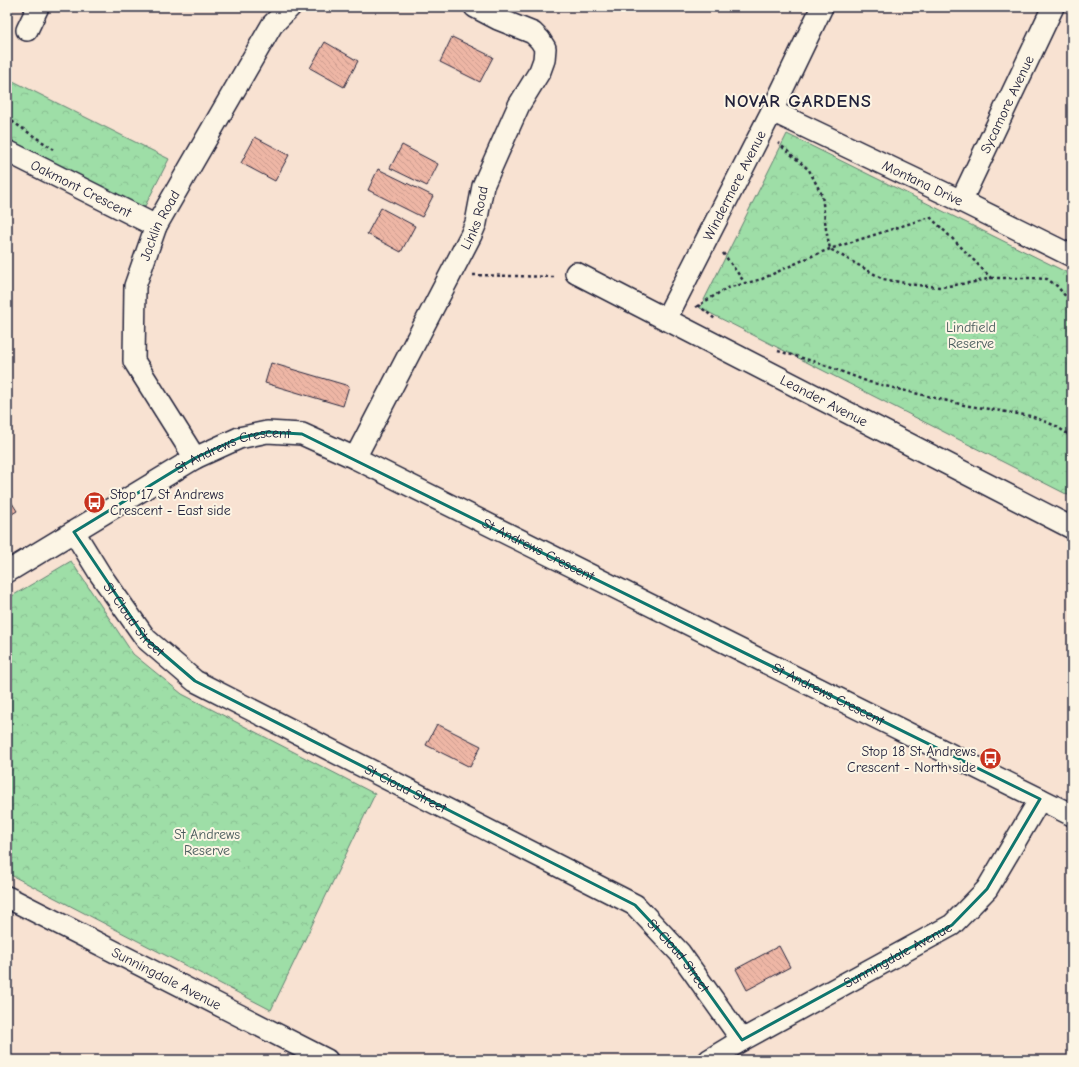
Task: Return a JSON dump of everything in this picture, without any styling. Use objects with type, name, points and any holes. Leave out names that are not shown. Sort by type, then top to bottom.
[{"type":"street","points":[[27,30],[38,7]]},
{"type":"street","name":"Jacklin Road","points":[[195,458],[134,361],[135,286],[156,226],[272,25],[290,7]]},
{"type":"street","name":"Links Road","points":[[355,458],[471,235],[476,223],[483,186],[519,105],[540,71],[544,60],[545,48],[533,33],[498,19],[475,7]]},
{"type":"street","name":"Windermere Avenue","points":[[666,319],[772,111],[822,7]]},
{"type":"street","name":"Sycamore Avenue","points":[[961,201],[1052,7]]},
{"type":"street","name":"Montana Drive","points":[[772,111],[961,201],[1072,256]]},
{"type":"street","name":"Oakmont Crescent","points":[[7,151],[156,226]]},
{"type":"street","name":"Leander Avenue","points":[[576,273],[1072,528]]},
{"type":"street","name":"St Andrews Crescent","points":[[7,572],[195,458],[239,438],[267,432],[302,434],[355,458],[1072,814]]},
{"type":"street","name":"St Cloud Street","points":[[74,532],[100,574],[146,639],[195,681],[635,905],[680,953],[742,1040]]},
{"type":"street","name":"Sunningdale Avenue","points":[[709,1060],[742,1040],[952,925],[987,889],[1040,799]]},
{"type":"street","name":"Sunningdale Avenue","points":[[7,896],[327,1060]]},
{"type":"path","points":[[7,118],[56,150]]},
{"type":"path","points":[[775,138],[777,143],[809,170],[822,195],[830,249],[883,279],[916,285],[941,287],[976,282],[990,278],[1031,278],[1047,280],[1057,286],[1072,304]]},
{"type":"path","points":[[693,309],[727,288],[762,279],[830,249],[930,217],[960,245],[990,278]]},
{"type":"path","points":[[710,234],[745,283]]},
{"type":"path","points":[[450,275],[554,277],[576,273]]},
{"type":"path","points":[[698,305],[718,322]]},
{"type":"path","points":[[774,350],[816,362],[870,382],[964,404],[1032,416],[1056,426],[1072,437]]},
{"type":"highlighted area","points":[[267,432],[302,434],[1040,799],[987,889],[952,925],[742,1040],[680,953],[635,905],[195,681],[146,639],[74,532],[195,458],[239,438]]},
{"type":"green space","points":[[7,78],[169,159],[143,210],[7,142]]},
{"type":"green space","name":"Lindfield Reserve","points":[[787,134],[1072,275],[1072,497],[700,308]]},
{"type":"green space","name":"St Andrews Reserve","points":[[71,561],[133,654],[182,694],[375,794],[271,1010],[7,873],[7,599]]},
{"type":"building","points":[[452,37],[493,57],[480,82],[440,62]]},
{"type":"building","points":[[325,42],[358,61],[344,87],[310,68]]},
{"type":"building","points":[[255,137],[289,155],[275,181],[241,163]]},
{"type":"building","points":[[402,145],[438,164],[427,186],[390,168]]},
{"type":"building","points":[[378,169],[433,196],[422,217],[368,190]]},
{"type":"building","points":[[381,208],[415,226],[401,252],[367,234]]},
{"type":"building","points":[[271,363],[349,386],[343,406],[265,383]]},
{"type":"building","points":[[7,495],[17,511],[7,517]]},
{"type":"building","points":[[437,724],[481,746],[470,767],[426,745]]},
{"type":"building","points":[[779,946],[790,967],[747,990],[736,969]]},
{"type":"place","name":"Stop 17 St Andrews Crescent - East side","points":[[94,502]]},
{"type":"place","name":"Stop 18 St Andrews Crescent - North side","points":[[991,759]]},
{"type":"district","name":"NOVAR GARDENS","points":[[798,101]]}]
